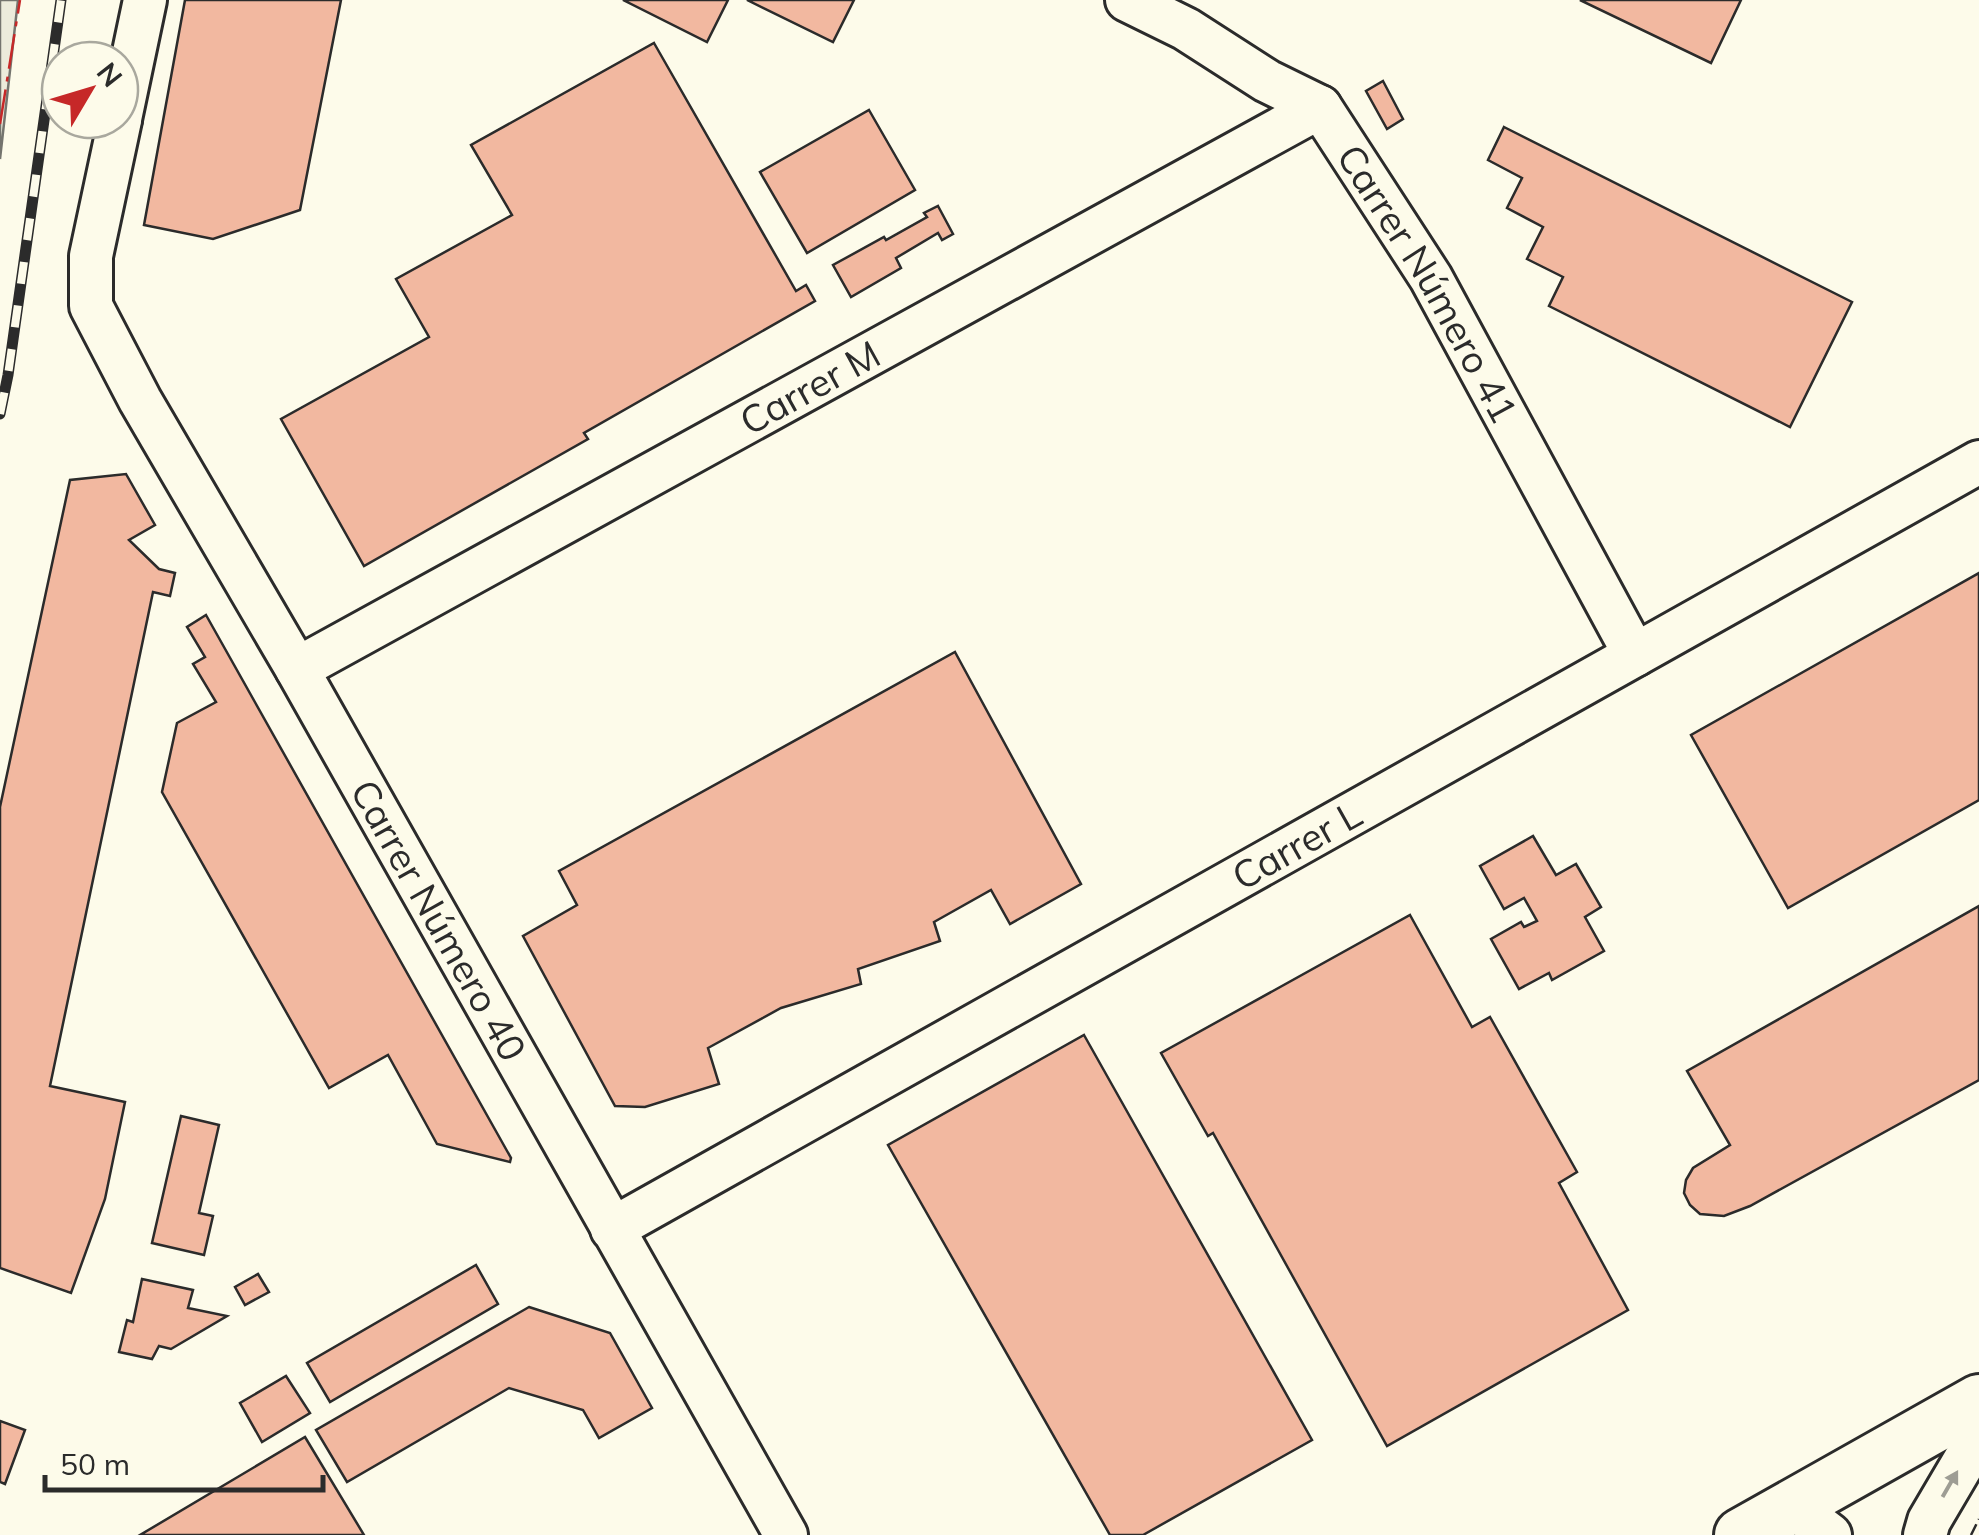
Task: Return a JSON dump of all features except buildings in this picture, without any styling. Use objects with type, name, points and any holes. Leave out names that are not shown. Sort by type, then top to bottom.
[{"type":"main road","points":[[1740,1535],[1807,1525],[1979,1401]]},
{"type":"street","points":[[137,40],[145,0]]},
{"type":"street","name":"Carrer Número 41","points":[[1127,0],[1186,29],[1267,82],[1320,107],[1430,278],[1634,655]]},
{"type":"street","name":"Carrer M","points":[[298,668],[1320,107]]},
{"type":"street","name":"Carrer Número 40","points":[[116,140],[92,256],[91,306],[140,400],[298,668],[786,1535]]},
{"type":"street","name":"Carrer L","points":[[612,1228],[1979,462]]},
{"type":"street","points":[[1925,1535],[1929,1520],[1979,1436]]},
{"type":"shaded area","points":[[0,0],[18,0],[0,159]]},
{"type":"railway","points":[[0,414],[61,0]]},
{"type":"fence","points":[[1971,1535],[1979,1519]]},
{"type":"power","points":[[0,124],[20,0]]}]
